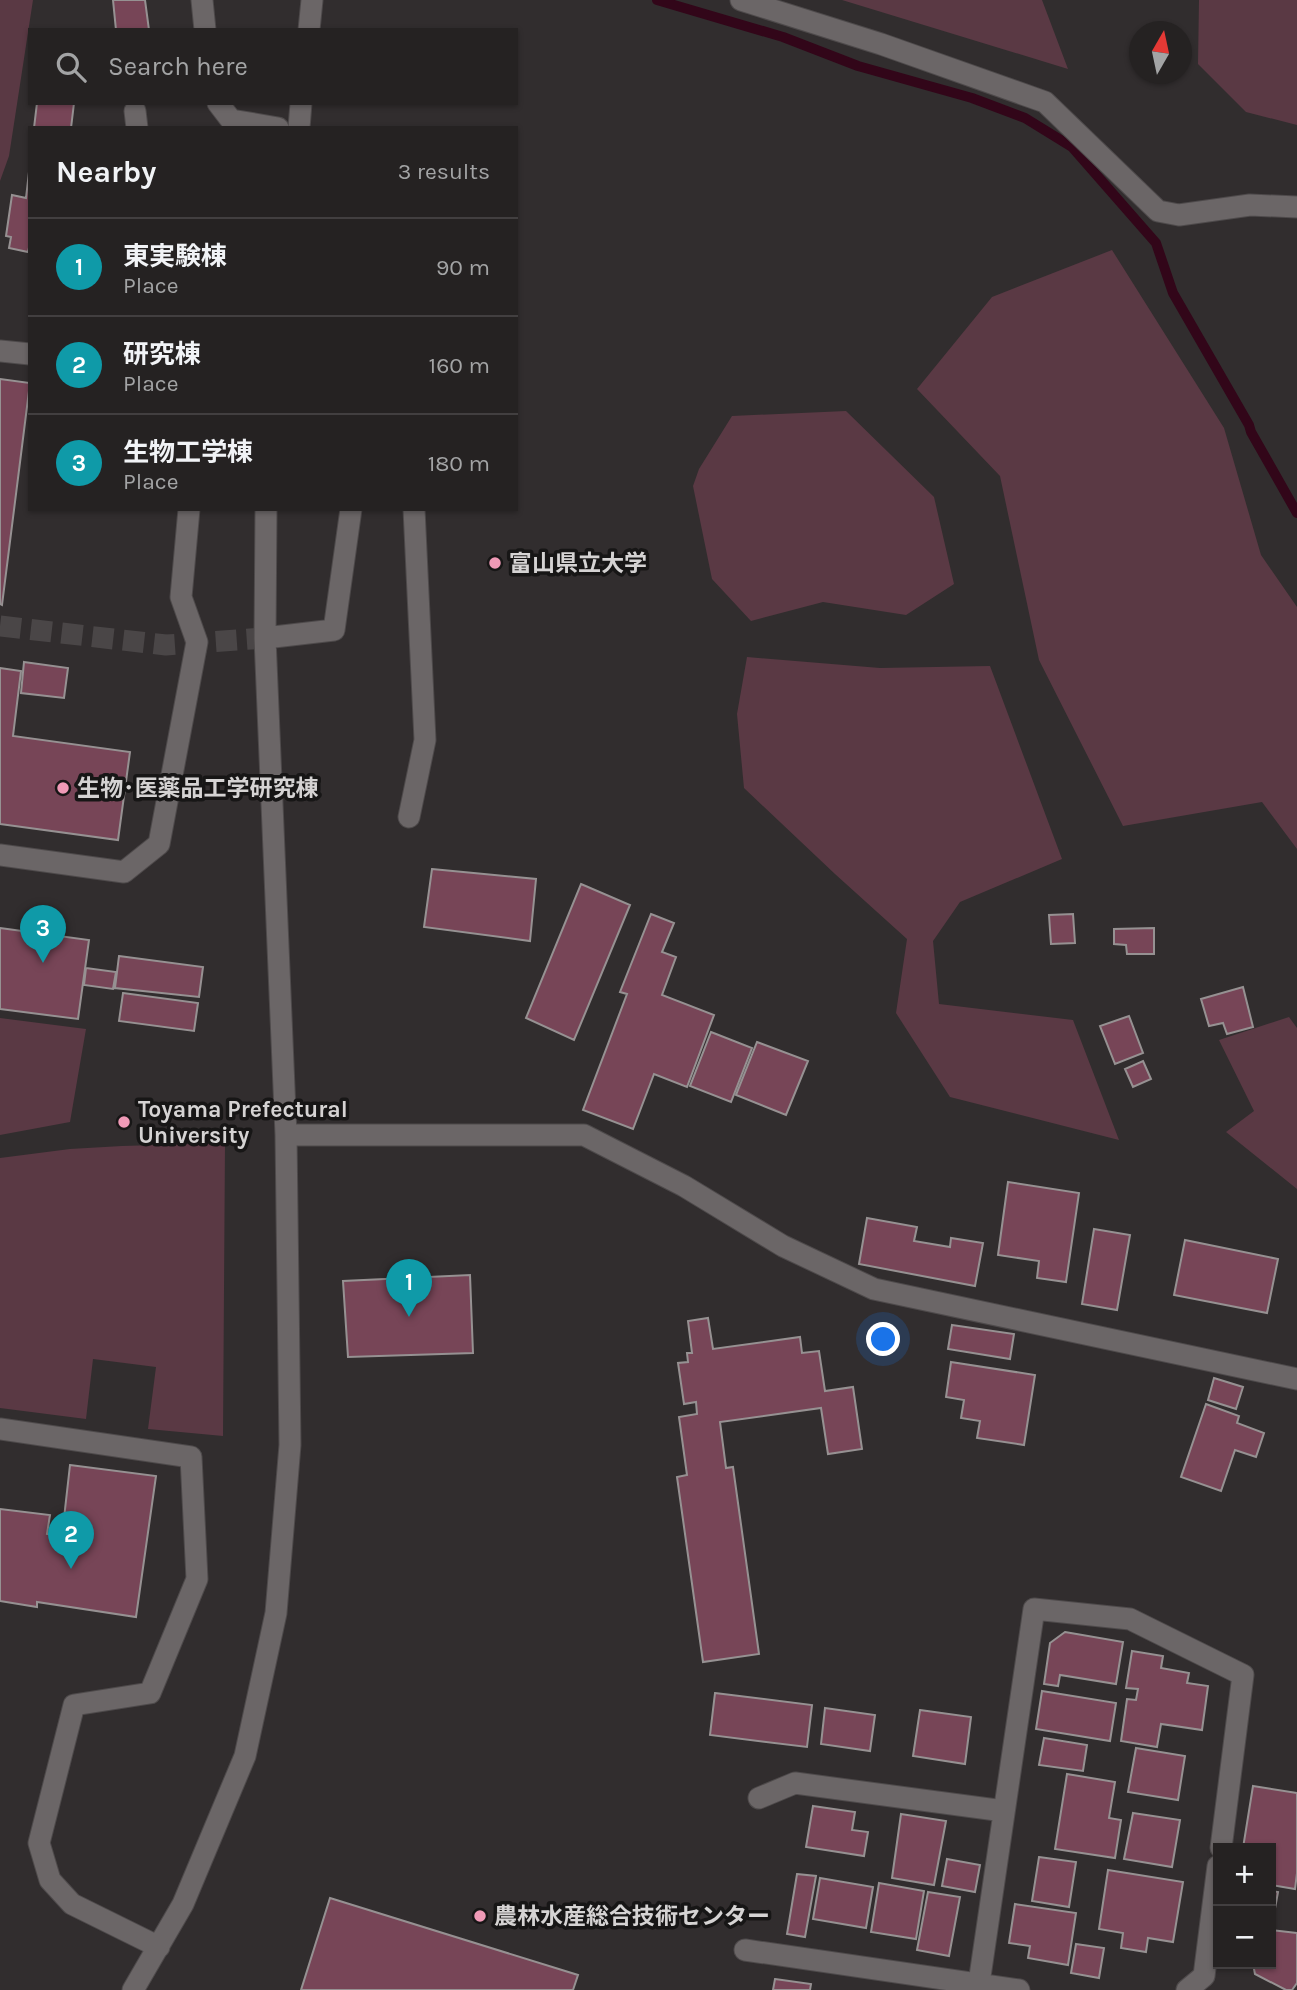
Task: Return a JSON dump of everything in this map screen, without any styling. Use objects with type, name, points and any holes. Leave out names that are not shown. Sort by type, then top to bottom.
[{"type":"street","points":[[202,0],[205,28]]},
{"type":"street","points":[[309,28],[312,0]]},
{"type":"street","points":[[741,0],[881,44],[1045,102],[1158,211],[1179,215],[1250,205],[1297,207]]},
{"type":"street","points":[[299,126],[301,105]]},
{"type":"street","points":[[224,117],[268,126]]},
{"type":"street","points":[[0,351],[28,354]]},
{"type":"street","points":[[0,855],[124,872],[159,844],[197,642],[181,597],[189,511]]},
{"type":"street","points":[[133,1990],[183,1904],[245,1756],[276,1613],[290,1445],[286,1135],[265,638],[266,511]]},
{"type":"street","points":[[265,638],[334,630],[351,511]]},
{"type":"street","points":[[409,817],[425,740],[414,511]]},
{"type":"street","points":[[286,1135],[584,1135],[684,1186],[783,1246],[874,1289],[1297,1379]]},
{"type":"street","points":[[0,1429],[191,1457],[197,1579],[150,1693],[74,1705],[39,1843],[50,1880],[72,1904],[159,1947]]},
{"type":"street","points":[[978,1987],[1034,1609],[1130,1619],[1242,1675],[1221,1843]]},
{"type":"street","points":[[760,1798],[795,1783],[1004,1811]]},
{"type":"street","points":[[1187,1990],[1204,1976],[1213,1905]]},
{"type":"street","points":[[745,1950],[978,1987],[1019,1990]]},
{"type":"shaded area","points":[[0,0],[33,0],[9,156],[0,181]]},
{"type":"shaded area","points":[[842,0],[1042,0],[1068,69]]},
{"type":"shaded area","points":[[1199,0],[1297,0],[1297,125],[1246,112],[1198,64]]},
{"type":"shaded area","points":[[1112,250],[1224,428],[1261,555],[1297,607],[1297,849],[1262,802],[1123,826],[1039,660],[1000,476],[917,389],[992,297]]},
{"type":"shaded area","points":[[846,411],[934,497],[954,584],[906,615],[823,602],[751,621],[712,579],[693,486],[699,469],[732,416]]},
{"type":"shaded area","points":[[747,657],[880,668],[990,666],[1062,859],[960,902],[933,941],[939,1004],[1073,1020],[1119,1140],[950,1097],[896,1013],[907,939],[744,788],[737,714]]},
{"type":"shaded area","points":[[1289,1017],[1297,1028],[1297,1189],[1226,1132],[1254,1111],[1219,1040]]},
{"type":"shaded area","points":[[0,1018],[86,1029],[70,1122],[0,1135]]},
{"type":"shaded area","points":[[225,1143],[223,1436],[148,1429],[156,1367],[93,1359],[86,1419],[0,1408],[0,1158],[70,1149]]},
{"type":"building","points":[[113,0],[145,0],[149,28],[116,28]]},
{"type":"building","points":[[37,105],[74,105],[71,126],[34,126]]},
{"type":"building","points":[[28,180],[28,252],[9,248],[11,237],[6,236],[12,195],[26,198]]},
{"type":"building","points":[[0,379],[28,383],[28,399],[2,605]]},
{"type":"building","points":[[24,662],[68,668],[64,698],[21,693]]},
{"type":"building","name":"生物･医薬品工学研究棟","points":[[0,668],[21,671],[13,736],[130,752],[118,840],[0,824]]},
{"type":"building","points":[[432,869],[536,879],[530,941],[424,927]]},
{"type":"building","points":[[581,884],[630,905],[574,1040],[526,1018]]},
{"type":"building","points":[[651,914],[674,923],[662,952],[676,957],[662,995],[714,1015],[687,1087],[654,1074],[633,1129],[583,1110],[627,994],[620,992]]},
{"type":"building","points":[[1073,914],[1075,943],[1051,944],[1049,915]]},
{"type":"building","points":[[0,928],[89,940],[78,1019],[0,1009]]},
{"type":"building","points":[[1154,928],[1154,954],[1127,954],[1126,945],[1114,944],[1114,929]]},
{"type":"building","points":[[119,956],[203,967],[199,997],[115,988]]},
{"type":"building","points":[[86,968],[116,972],[113,989],[84,985]]},
{"type":"building","points":[[1243,987],[1253,1027],[1227,1034],[1223,1023],[1209,1026],[1201,999]]},
{"type":"building","points":[[123,993],[198,1003],[194,1031],[119,1021]]},
{"type":"building","points":[[1129,1016],[1143,1053],[1115,1064],[1100,1026]]},
{"type":"building","points":[[711,1032],[752,1048],[731,1102],[690,1086]]},
{"type":"building","points":[[757,1042],[808,1061],[786,1115],[736,1095]]},
{"type":"building","points":[[1143,1061],[1151,1079],[1133,1087],[1125,1069]]},
{"type":"building","points":[[1008,1182],[1079,1193],[1066,1282],[1037,1278],[1039,1261],[998,1255]]},
{"type":"building","points":[[867,1218],[917,1227],[914,1241],[950,1247],[951,1238],[983,1243],[975,1286],[859,1264]]},
{"type":"building","points":[[1094,1229],[1130,1235],[1117,1310],[1082,1304]]},
{"type":"building","points":[[1185,1240],[1278,1259],[1267,1313],[1174,1295]]},
{"type":"building","points":[[470,1275],[473,1353],[348,1357],[343,1281]]},
{"type":"building","points":[[708,1318],[713,1349],[800,1337],[802,1353],[819,1351],[825,1391],[853,1387],[862,1449],[828,1454],[821,1408],[720,1422],[726,1468],[733,1467],[759,1654],[703,1662],[677,1477],[687,1475],[679,1417],[697,1414],[696,1402],[684,1404],[678,1363],[688,1362],[687,1353],[692,1353],[688,1321]]},
{"type":"building","points":[[952,1325],[1014,1334],[1010,1359],[948,1349]]},
{"type":"building","points":[[951,1362],[1035,1375],[1024,1445],[977,1438],[980,1421],[961,1418],[964,1400],[946,1397]]},
{"type":"building","points":[[1214,1378],[1243,1387],[1236,1409],[1208,1400]]},
{"type":"building","points":[[1206,1404],[1239,1416],[1237,1423],[1264,1433],[1256,1457],[1235,1450],[1221,1491],[1181,1477]]},
{"type":"building","points":[[70,1465],[156,1476],[136,1617],[37,1602],[37,1607],[0,1601],[0,1509],[50,1515],[47,1534],[62,1536]]},
{"type":"building","points":[[1065,1632],[1123,1642],[1116,1684],[1060,1675],[1058,1686],[1044,1684],[1050,1643]]},
{"type":"building","points":[[1132,1651],[1163,1656],[1161,1668],[1189,1673],[1187,1683],[1208,1686],[1202,1730],[1161,1724],[1157,1747],[1121,1741],[1127,1699],[1136,1700],[1138,1689],[1126,1688]]},
{"type":"building","points":[[1042,1691],[1116,1703],[1110,1741],[1036,1729]]},
{"type":"building","points":[[715,1693],[812,1705],[807,1747],[710,1735]]},
{"type":"building","points":[[825,1708],[875,1715],[870,1751],[821,1744]]},
{"type":"building","points":[[920,1710],[971,1717],[965,1764],[913,1756]]},
{"type":"building","points":[[1044,1738],[1087,1745],[1083,1771],[1039,1765]]},
{"type":"building","points":[[1136,1748],[1185,1756],[1178,1800],[1128,1792]]},
{"type":"building","points":[[1067,1774],[1115,1782],[1109,1818],[1121,1820],[1115,1858],[1055,1849]]},
{"type":"building","points":[[1253,1786],[1297,1793],[1295,1889],[1276,1886],[1276,1843],[1244,1843]]},
{"type":"building","points":[[813,1806],[855,1812],[852,1830],[868,1832],[864,1856],[806,1847]]},
{"type":"building","points":[[1133,1813],[1180,1820],[1172,1867],[1124,1859]]},
{"type":"building","points":[[901,1814],[946,1821],[934,1885],[892,1878]]},
{"type":"building","points":[[1039,1857],[1076,1862],[1069,1907],[1032,1901]]},
{"type":"building","points":[[947,1859],[980,1865],[975,1892],[942,1886]]},
{"type":"building","points":[[1108,1870],[1183,1882],[1173,1942],[1148,1938],[1146,1952],[1121,1948],[1123,1933],[1099,1929]]},
{"type":"building","points":[[797,1874],[816,1876],[805,1937],[787,1934]]},
{"type":"building","points":[[820,1878],[873,1887],[866,1928],[813,1919]]},
{"type":"building","points":[[879,1883],[924,1891],[916,1939],[871,1932]]},
{"type":"building","points":[[928,1892],[960,1897],[949,1956],[917,1950]]},
{"type":"building","points":[[330,1898],[578,1975],[573,1990],[301,1990]]},
{"type":"building","points":[[1015,1904],[1076,1913],[1068,1965],[1028,1958],[1030,1946],[1009,1943]]},
{"type":"building","points":[[1276,1931],[1297,1933],[1297,1983],[1292,1990],[1286,1990],[1255,1974],[1254,1969],[1276,1969]]},
{"type":"building","points":[[1076,1944],[1104,1948],[1099,1978],[1071,1973]]},
{"type":"building","points":[[775,1979],[811,1984],[810,1990],[773,1990]]},
{"type":"waterway","points":[[657,0],[783,37],[858,66],[972,98],[1025,118],[1072,147],[1156,243],[1173,293],[1297,513]]},
{"type":"tunnel","points":[[0,626],[166,645],[265,638]]},
{"type":"place","name":"富山県立大学","points":[[495,563]]},
{"type":"place","name":"生物･医薬品工学研究棟","points":[[63,788]]},
{"type":"place","name":"生物工学棟","points":[[43,963]]},
{"type":"place","name":"Toyama Prefectural University","points":[[124,1122]]},
{"type":"place","name":"東実験棟","points":[[409,1317]]},
{"type":"place","name":"研究棟","points":[[71,1569]]},
{"type":"place","name":"農林水産総合技術センター","points":[[480,1916]]}]
